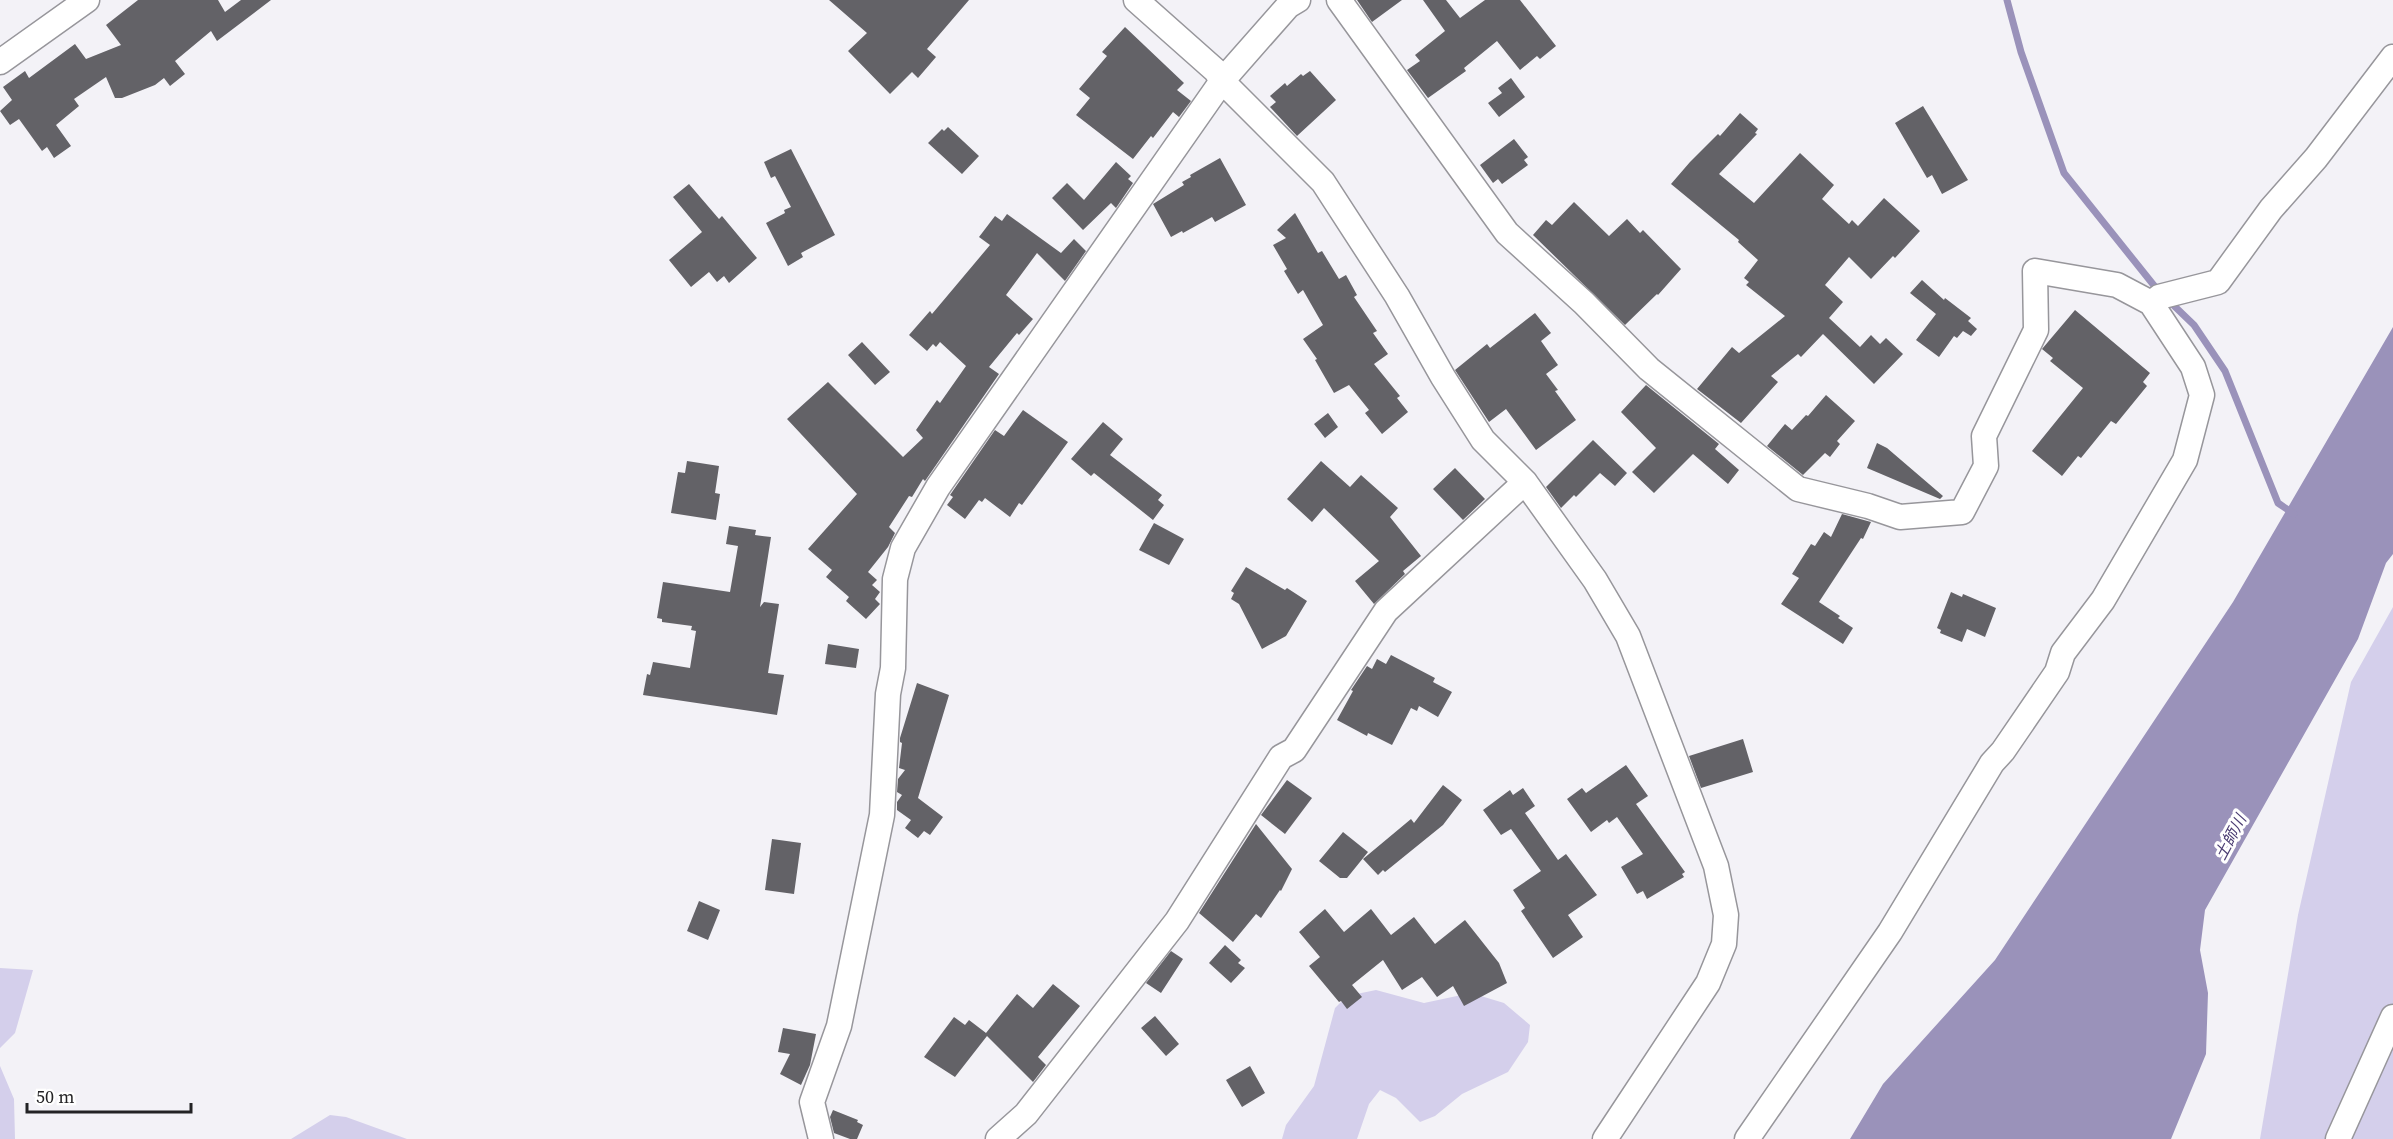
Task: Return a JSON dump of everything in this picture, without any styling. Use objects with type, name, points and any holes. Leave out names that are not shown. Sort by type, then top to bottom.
[{"type":"street","points":[[0,62],[87,0]]},
{"type":"street","points":[[1136,0],[1216,71],[1222,81],[1323,182],[1397,296],[1443,377],[1484,440],[1525,482],[1594,580],[1628,636],[1716,866],[1726,915],[1724,944],[1708,983],[1605,1139]]},
{"type":"street","points":[[821,1139],[812,1102],[839,1026],[882,815],[888,694],[893,668],[895,579],[903,548],[950,470],[1222,81],[1288,6],[1298,0]]},
{"type":"street","points":[[1340,0],[1507,233],[1584,303],[1649,369],[1798,489],[1868,506],[1900,517],[1962,512],[1986,466],[1984,436],[2036,330],[2035,271],[2117,285],[2151,303],[2193,367],[2202,395],[2185,460],[2103,600],[2063,653],[2057,672],[2003,752],[1992,764],[1890,932],[1747,1139]]},
{"type":"street","points":[[2151,303],[2159,297],[2218,282],[2271,209],[2316,158],[2392,61]]},
{"type":"street","points":[[998,1139],[1026,1114],[1177,921],[1281,757],[1294,750],[1386,612],[1525,482]]},
{"type":"street","points":[[2338,1139],[2393,1017]]},
{"type":"shaded area","points":[[2393,607],[2393,1139],[2260,1139],[2298,915],[2351,682]]},
{"type":"shaded area","points":[[0,968],[33,970],[15,1033],[0,1048]]},
{"type":"shaded area","points":[[1376,990],[1424,1003],[1471,993],[1504,1003],[1530,1025],[1528,1042],[1508,1072],[1462,1094],[1435,1116],[1420,1122],[1396,1098],[1380,1090],[1369,1104],[1357,1139],[1282,1139],[1286,1125],[1314,1086],[1335,1008],[1347,996]]},
{"type":"shaded area","points":[[0,1066],[14,1099],[15,1139],[0,1139]]},
{"type":"shaded area","points":[[330,1115],[346,1117],[407,1139],[291,1139]]},
{"type":"water","name":"土師川","points":[[2393,327],[2393,554],[2386,563],[2358,639],[2205,910],[2200,950],[2208,993],[2206,1054],[2171,1139],[1850,1139],[1883,1084],[1995,960],[2233,602]]},
{"type":"building","points":[[138,0],[218,0],[225,12],[241,0],[271,0],[217,41],[211,31],[175,61],[185,74],[170,86],[164,78],[155,85],[122,98],[115,98],[106,77],[74,99],[79,106],[56,125],[71,146],[54,158],[47,147],[42,151],[19,119],[10,125],[0,111],[12,100],[3,87],[25,71],[29,78],[75,44],[86,59],[121,45],[106,25]]},
{"type":"building","points":[[829,0],[969,0],[927,49],[936,57],[918,78],[912,72],[890,94],[848,51],[867,33]]},
{"type":"building","points":[[1357,0],[1402,0],[1372,22]]},
{"type":"building","points":[[1423,0],[1446,0],[1460,18],[1485,0],[1520,0],[1556,46],[1540,59],[1537,56],[1520,70],[1497,41],[1464,68],[1466,71],[1428,98],[1407,70],[1420,61],[1415,55],[1445,31]]},
{"type":"building","points":[[1125,27],[1184,83],[1177,90],[1191,101],[1179,117],[1173,112],[1133,159],[1076,115],[1090,98],[1079,89],[1107,56],[1102,52]]},
{"type":"building","points":[[1310,71],[1336,100],[1297,136],[1270,107],[1276,102],[1270,96],[1285,83],[1287,86],[1301,74],[1303,76]]},
{"type":"building","points":[[1511,78],[1525,97],[1499,117],[1488,103],[1502,93],[1498,88]]},
{"type":"building","points":[[1923,106],[1968,180],[1942,194],[1932,175],[1927,178],[1895,123]]},
{"type":"building","points":[[1740,113],[1758,129],[1755,133],[1757,134],[1719,174],[1754,203],[1800,153],[1834,185],[1822,199],[1849,224],[1852,220],[1858,226],[1884,198],[1920,231],[1871,279],[1849,257],[1825,285],[1843,302],[1829,318],[1860,347],[1871,335],[1880,344],[1886,338],[1903,354],[1874,384],[1823,334],[1801,357],[1798,354],[1771,376],[1778,382],[1741,423],[1697,389],[1732,347],[1739,353],[1785,316],[1746,285],[1749,282],[1744,278],[1758,260],[1738,242],[1739,240],[1671,184]]},
{"type":"building","points":[[948,127],[979,156],[962,174],[928,143],[942,129],[944,131]]},
{"type":"building","points":[[1514,139],[1528,157],[1524,160],[1528,165],[1502,184],[1498,179],[1493,183],[1480,165]]},
{"type":"building","points":[[791,149],[835,235],[801,253],[803,257],[788,266],[766,223],[785,213],[784,210],[791,207],[775,176],[771,178],[764,162]]},
{"type":"building","points":[[1220,158],[1246,205],[1215,222],[1212,217],[1171,237],[1153,204],[1184,185],[1182,182],[1191,177],[1190,175]]},
{"type":"building","points":[[1116,162],[1131,176],[1128,179],[1133,183],[1116,208],[1111,203],[1083,230],[1052,198],[1067,183],[1084,200]]},
{"type":"building","points":[[689,184],[719,219],[722,216],[757,258],[729,283],[724,276],[717,282],[709,272],[691,287],[669,260],[702,232],[673,197]]},
{"type":"building","points":[[1574,202],[1609,236],[1627,219],[1640,233],[1643,230],[1681,269],[1658,295],[1625,325],[1533,235],[1546,220],[1552,225]]},
{"type":"building","points":[[1295,213],[1318,253],[1322,251],[1339,279],[1346,275],[1357,295],[1354,297],[1377,331],[1373,333],[1388,354],[1374,364],[1400,396],[1397,398],[1408,412],[1382,434],[1365,413],[1369,410],[1349,385],[1334,393],[1315,360],[1317,359],[1303,339],[1323,325],[1303,290],[1298,294],[1284,271],[1287,269],[1273,245],[1286,238],[1277,230]]},
{"type":"building","points":[[1007,214],[1061,253],[1074,239],[1086,251],[1065,281],[1037,253],[1006,295],[1033,319],[1019,335],[1017,333],[989,367],[999,374],[925,481],[923,479],[912,497],[909,496],[889,527],[895,533],[888,547],[868,572],[877,580],[872,585],[880,592],[875,599],[880,604],[866,619],[846,601],[849,597],[826,577],[832,570],[808,549],[857,494],[787,419],[828,382],[903,457],[923,438],[916,430],[937,400],[940,403],[966,366],[940,342],[936,347],[933,344],[927,351],[909,335],[930,311],[932,314],[990,245],[979,237],[995,216],[1002,221]]},
{"type":"building","points":[[1922,280],[1944,300],[1945,298],[1971,318],[1968,321],[1977,329],[1971,336],[1963,331],[1957,338],[1954,336],[1939,357],[1916,340],[1936,314],[1910,293]]},
{"type":"building","points":[[2075,310],[2150,373],[2143,382],[2147,386],[2116,424],[2111,421],[2081,458],[2078,456],[2062,476],[2032,451],[2083,388],[2050,361],[2053,358],[2042,349]]},
{"type":"building","points":[[1535,313],[1551,333],[1541,341],[1558,365],[1546,374],[1576,420],[1536,450],[1506,409],[1489,422],[1455,370],[1487,344],[1490,348]]},
{"type":"building","points":[[862,342],[890,372],[875,385],[848,355]]},
{"type":"building","points":[[1646,385],[1719,444],[1715,449],[1739,470],[1728,484],[1693,454],[1654,493],[1632,472],[1656,448],[1621,412]]},
{"type":"building","points":[[1826,395],[1855,421],[1837,441],[1840,444],[1830,457],[1825,453],[1803,475],[1767,446],[1785,424],[1792,430]]},
{"type":"building","points":[[1023,410],[1068,442],[1022,505],[1019,503],[1010,517],[985,498],[982,502],[979,500],[965,519],[947,505],[953,497],[950,495],[995,430],[1004,436]]},
{"type":"building","points":[[1328,413],[1338,427],[1325,438],[1314,424]]},
{"type":"building","points":[[1103,422],[1123,439],[1110,455],[1162,495],[1158,500],[1164,505],[1153,520],[1094,473],[1091,476],[1071,459]]},
{"type":"building","points":[[1593,440],[1627,473],[1615,486],[1600,473],[1576,497],[1574,495],[1561,508],[1546,487]]},
{"type":"building","points":[[1877,443],[1887,448],[1943,496],[1940,499],[1867,468]]},
{"type":"building","points":[[687,461],[719,466],[715,493],[720,494],[716,520],[671,513],[678,472],[685,473]]},
{"type":"building","points":[[1321,461],[1350,487],[1361,475],[1398,508],[1390,517],[1421,556],[1403,571],[1405,574],[1374,604],[1355,581],[1379,561],[1324,508],[1312,522],[1287,499]]},
{"type":"building","points":[[1455,468],[1485,499],[1463,520],[1433,489]]},
{"type":"building","points":[[1842,514],[1871,522],[1863,539],[1861,538],[1819,602],[1853,628],[1843,644],[1781,604],[1799,578],[1792,574],[1811,544],[1815,546],[1824,532],[1831,537]]},
{"type":"building","points":[[1154,523],[1184,539],[1169,565],[1139,550]]},
{"type":"building","points":[[729,526],[756,530],[755,535],[771,537],[760,607],[764,602],[779,604],[768,673],[784,675],[777,715],[643,695],[647,674],[650,675],[653,662],[690,668],[696,631],[691,630],[692,626],[662,622],[662,619],[657,618],[663,582],[730,592],[738,546],[726,544]]},
{"type":"building","points":[[1246,567],[1307,601],[1286,636],[1262,649],[1239,604],[1231,599],[1234,593],[1231,591]]},
{"type":"building","points":[[1951,592],[1962,597],[1963,594],[1996,608],[1985,637],[1967,629],[1962,642],[1940,633],[1941,630],[1937,628]]},
{"type":"building","points":[[828,644],[859,649],[856,668],[825,664]]},
{"type":"building","points":[[1391,655],[1435,678],[1433,682],[1452,692],[1438,717],[1419,706],[1417,711],[1411,708],[1392,745],[1368,733],[1367,736],[1337,720],[1353,691],[1351,690],[1367,666],[1372,669],[1377,659],[1386,664]]},
{"type":"building","points":[[917,683],[949,695],[918,798],[943,817],[930,835],[924,831],[918,838],[905,828],[911,820],[897,810],[897,802],[902,795],[897,792],[898,779],[905,770],[899,768],[902,743],[900,738]]},
{"type":"building","points":[[1743,739],[1753,772],[1701,788],[1689,756]]},
{"type":"building","points":[[1626,765],[1648,796],[1636,804],[1685,872],[1682,874],[1684,877],[1647,899],[1643,891],[1637,894],[1621,867],[1643,854],[1617,817],[1609,823],[1607,820],[1591,832],[1567,799],[1582,788],[1586,793]]},
{"type":"building","points":[[1287,780],[1312,798],[1285,834],[1261,815]]},
{"type":"building","points":[[1443,785],[1462,800],[1443,825],[1385,872],[1383,870],[1378,875],[1363,859],[1411,819],[1414,823]]},
{"type":"building","points":[[1523,788],[1535,806],[1525,813],[1558,860],[1566,854],[1597,895],[1568,915],[1583,937],[1553,958],[1521,911],[1525,908],[1513,890],[1541,871],[1511,829],[1501,835],[1483,810],[1510,790],[1513,795]]},
{"type":"building","points":[[1256,824],[1292,869],[1281,891],[1261,918],[1256,914],[1233,942],[1199,913]]},
{"type":"building","points":[[1343,832],[1368,852],[1347,878],[1340,878],[1319,861]]},
{"type":"building","points":[[772,839],[801,843],[794,894],[765,890]]},
{"type":"building","points":[[699,901],[720,910],[708,940],[687,931]]},
{"type":"building","points":[[1325,909],[1344,932],[1371,909],[1391,935],[1414,917],[1435,944],[1465,920],[1499,963],[1507,983],[1464,1006],[1453,986],[1437,997],[1422,977],[1402,990],[1383,960],[1352,985],[1362,997],[1347,1009],[1309,966],[1320,957],[1299,932]]},
{"type":"building","points":[[1225,945],[1241,960],[1238,963],[1245,968],[1231,983],[1209,963]]},
{"type":"building","points":[[1171,951],[1183,959],[1161,993],[1146,983]]},
{"type":"building","points":[[1053,984],[1080,1006],[1038,1057],[1046,1065],[1033,1082],[987,1036],[955,1077],[924,1057],[954,1017],[965,1025],[969,1020],[986,1033],[1017,994],[1033,1008]]},
{"type":"building","points":[[1155,1016],[1179,1044],[1166,1056],[1141,1028]]},
{"type":"building","points":[[783,1028],[816,1034],[810,1065],[801,1085],[780,1074],[790,1054],[778,1052]]},
{"type":"building","points":[[1250,1066],[1265,1093],[1242,1107],[1226,1080]]},
{"type":"building","points":[[833,1110],[858,1120],[857,1122],[863,1125],[857,1139],[834,1133],[830,1117]]},
{"type":"waterway","points":[[2007,0],[2021,52],[2064,173],[2160,293]]},
{"type":"waterway","points":[[2168,300],[2194,325],[2225,371],[2278,503],[2294,514]]}]
